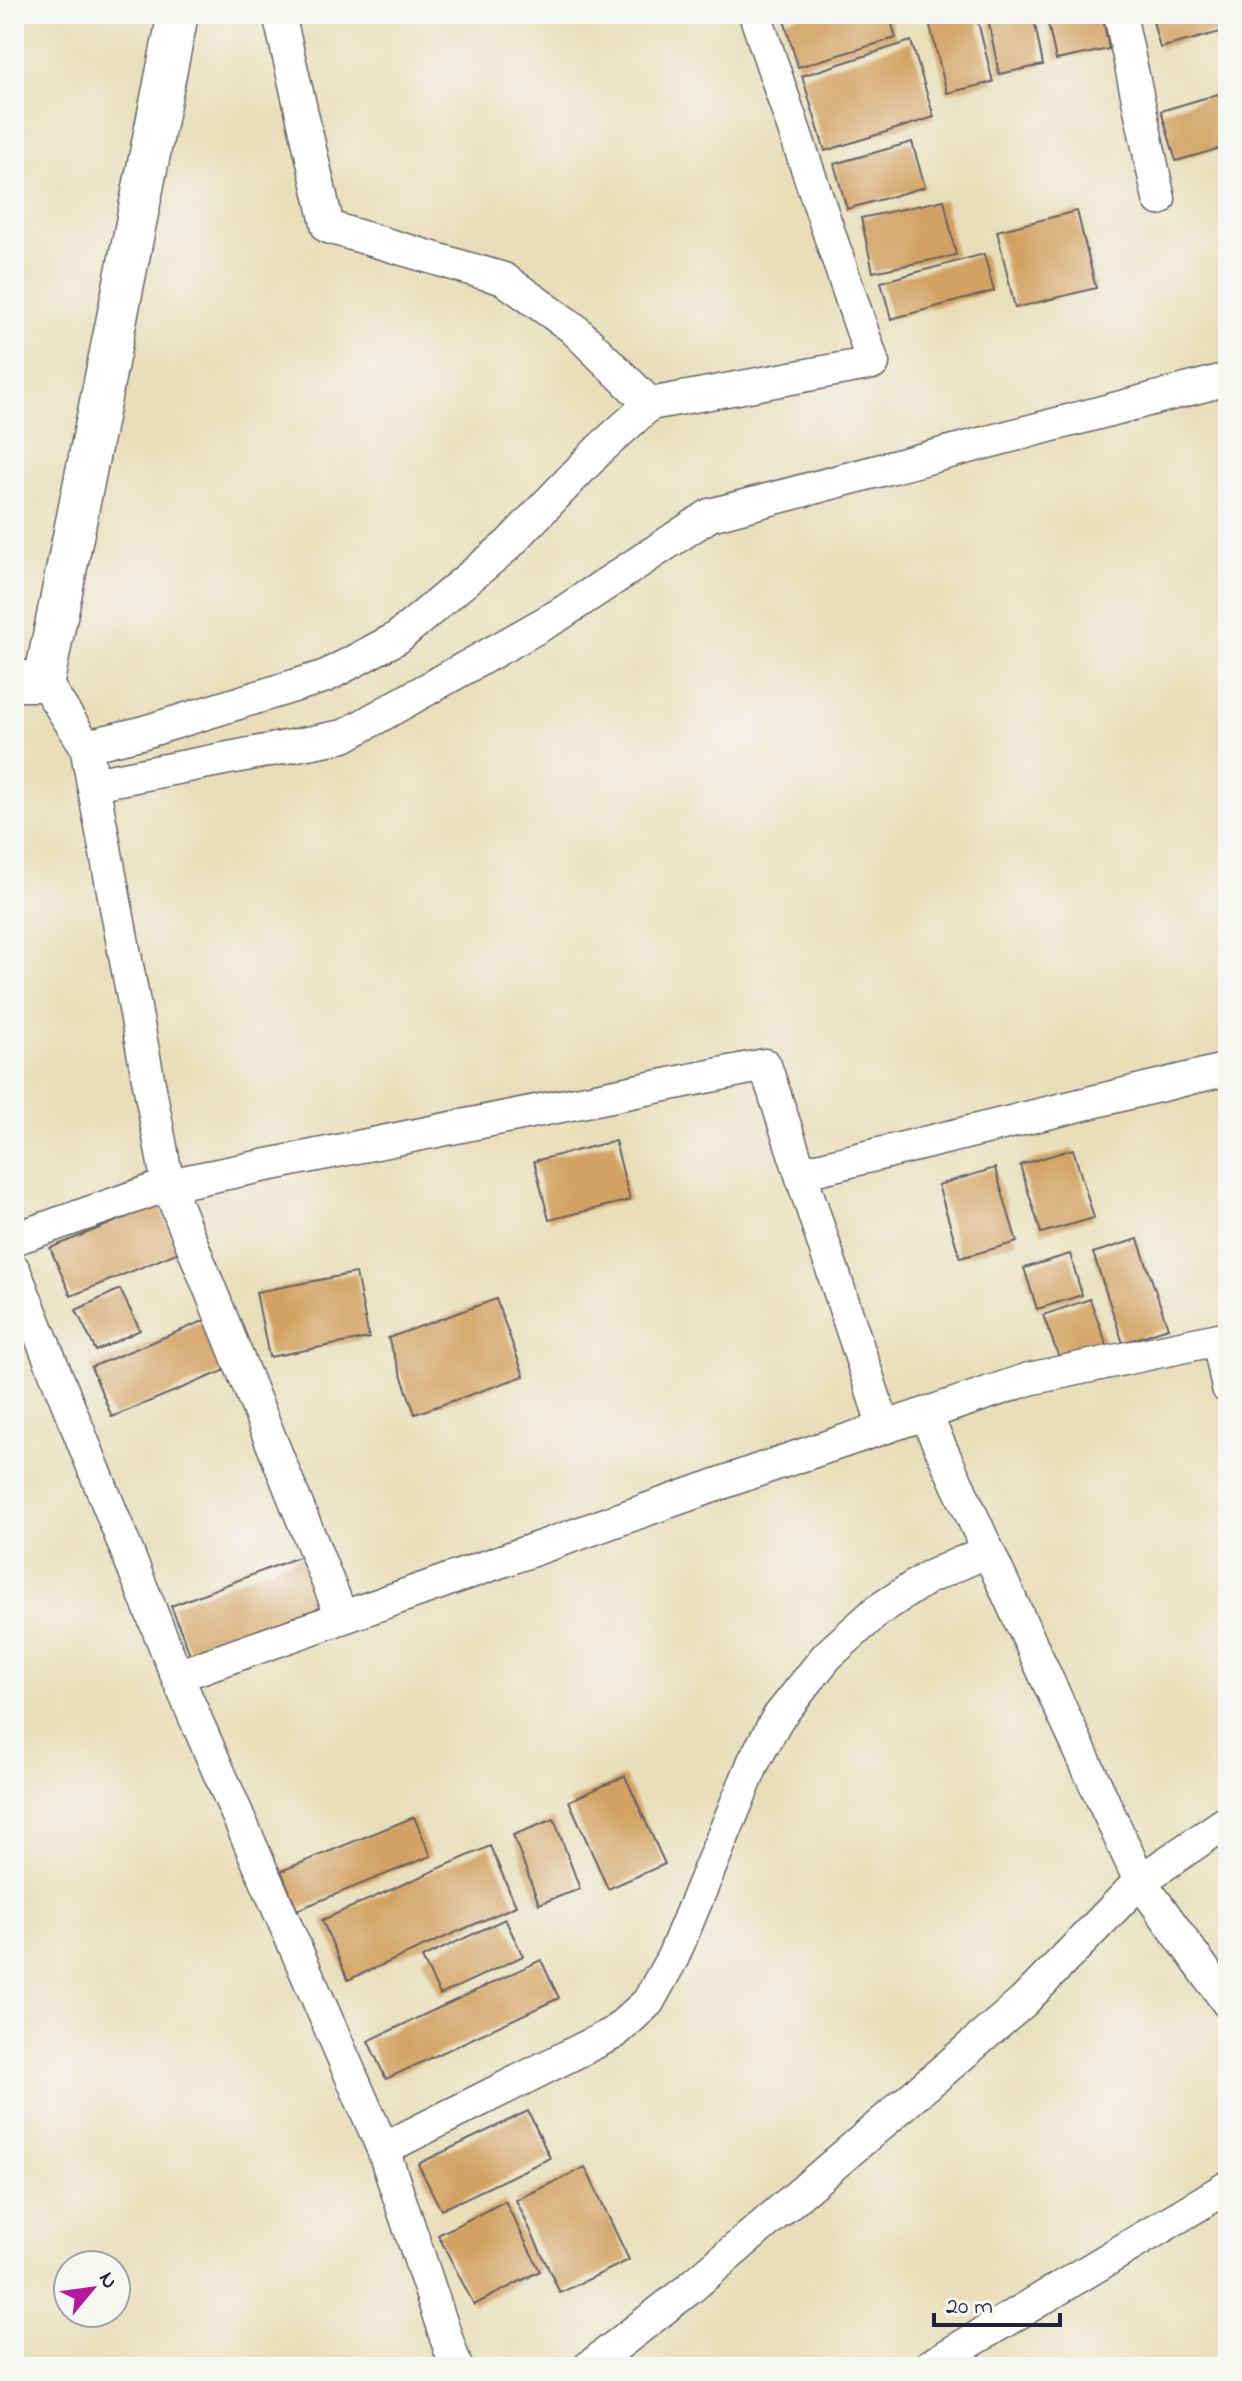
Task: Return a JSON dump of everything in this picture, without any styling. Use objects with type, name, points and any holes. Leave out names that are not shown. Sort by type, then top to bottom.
[{"type":"street","points":[[178,14],[29,681],[86,746],[168,1185],[342,1617]]},
{"type":"street","points":[[279,14],[328,227],[504,279],[573,328],[650,404]]},
{"type":"street","points":[[86,746],[141,733],[326,676],[397,638],[508,545],[600,449],[650,404],[873,363],[755,14]]},
{"type":"street","points":[[1120,14],[1159,199]]},
{"type":"street","points":[[93,784],[344,736],[559,615],[710,515],[1228,379]]},
{"type":"street","points":[[14,1239],[168,1185],[765,1065],[884,1427]]},
{"type":"street","points":[[801,1173],[1228,1069]]},
{"type":"street","points":[[14,1270],[177,1676],[383,2149],[456,2367]]},
{"type":"street","points":[[177,1676],[884,1427],[1029,1379],[1223,1338],[1228,1388]]},
{"type":"street","points":[[925,1414],[1140,1881],[1228,2003]]},
{"type":"street","points":[[383,2149],[614,2033],[648,2002],[673,1957],[754,1761],[777,1719],[827,1656],[877,1611],[927,1578],[988,1551]]},
{"type":"street","points":[[589,2367],[689,2289],[1023,2002],[1140,1881],[1228,1821]]},
{"type":"street","points":[[928,2367],[1228,2187]]},
{"type":"building","points":[[805,14],[889,14],[896,38],[798,67],[784,20]]},
{"type":"building","points":[[927,14],[976,14],[993,82],[947,93]]},
{"type":"building","points":[[987,14],[1033,14],[1043,65],[999,74]]},
{"type":"building","points":[[1046,14],[1102,14],[1109,49],[1056,60]]},
{"type":"building","points":[[1151,14],[1228,14],[1228,30],[1160,48]]},
{"type":"building","points":[[911,41],[934,117],[825,151],[802,76]]},
{"type":"building","points":[[1228,91],[1228,146],[1176,161],[1161,111]]},
{"type":"building","points":[[912,142],[925,187],[847,209],[834,164]]},
{"type":"building","points":[[944,200],[956,255],[873,272],[861,218]]},
{"type":"building","points":[[1077,211],[1096,288],[1015,308],[997,231]]},
{"type":"building","points":[[984,254],[994,291],[891,319],[881,282]]},
{"type":"building","points":[[615,1141],[630,1200],[549,1220],[534,1161]]},
{"type":"building","points":[[1073,1149],[1094,1218],[1041,1233],[1020,1165]]},
{"type":"building","points":[[995,1168],[1017,1242],[960,1258],[938,1185]]},
{"type":"building","points":[[159,1204],[179,1252],[71,1296],[50,1248]]},
{"type":"building","points":[[1138,1239],[1168,1328],[1123,1343],[1093,1253]]},
{"type":"building","points":[[1070,1254],[1082,1295],[1037,1309],[1024,1268]]},
{"type":"building","points":[[356,1273],[369,1338],[269,1357],[256,1292]]},
{"type":"building","points":[[120,1289],[140,1330],[96,1351],[76,1310]]},
{"type":"building","points":[[496,1299],[524,1376],[415,1414],[388,1338]]},
{"type":"building","points":[[1090,1299],[1107,1346],[1061,1363],[1043,1315]]},
{"type":"building","points":[[206,1320],[226,1370],[112,1417],[91,1367]]},
{"type":"building","points":[[301,1556],[322,1609],[192,1659],[171,1606]]},
{"type":"building","points":[[625,1776],[665,1864],[608,1889],[569,1801]]},
{"type":"building","points":[[414,1817],[431,1856],[297,1910],[281,1871]]},
{"type":"building","points":[[554,1819],[580,1889],[539,1904],[513,1835]]},
{"type":"building","points":[[490,1846],[516,1906],[348,1980],[322,1920]]},
{"type":"building","points":[[505,1919],[523,1956],[440,1995],[422,1958]]},
{"type":"building","points":[[541,1960],[559,1998],[386,2079],[368,2041]]},
{"type":"building","points":[[528,2111],[550,2158],[441,2210],[418,2164]]},
{"type":"building","points":[[585,2167],[629,2260],[560,2293],[516,2200]]},
{"type":"building","points":[[505,2201],[540,2271],[474,2305],[438,2235]]}]
